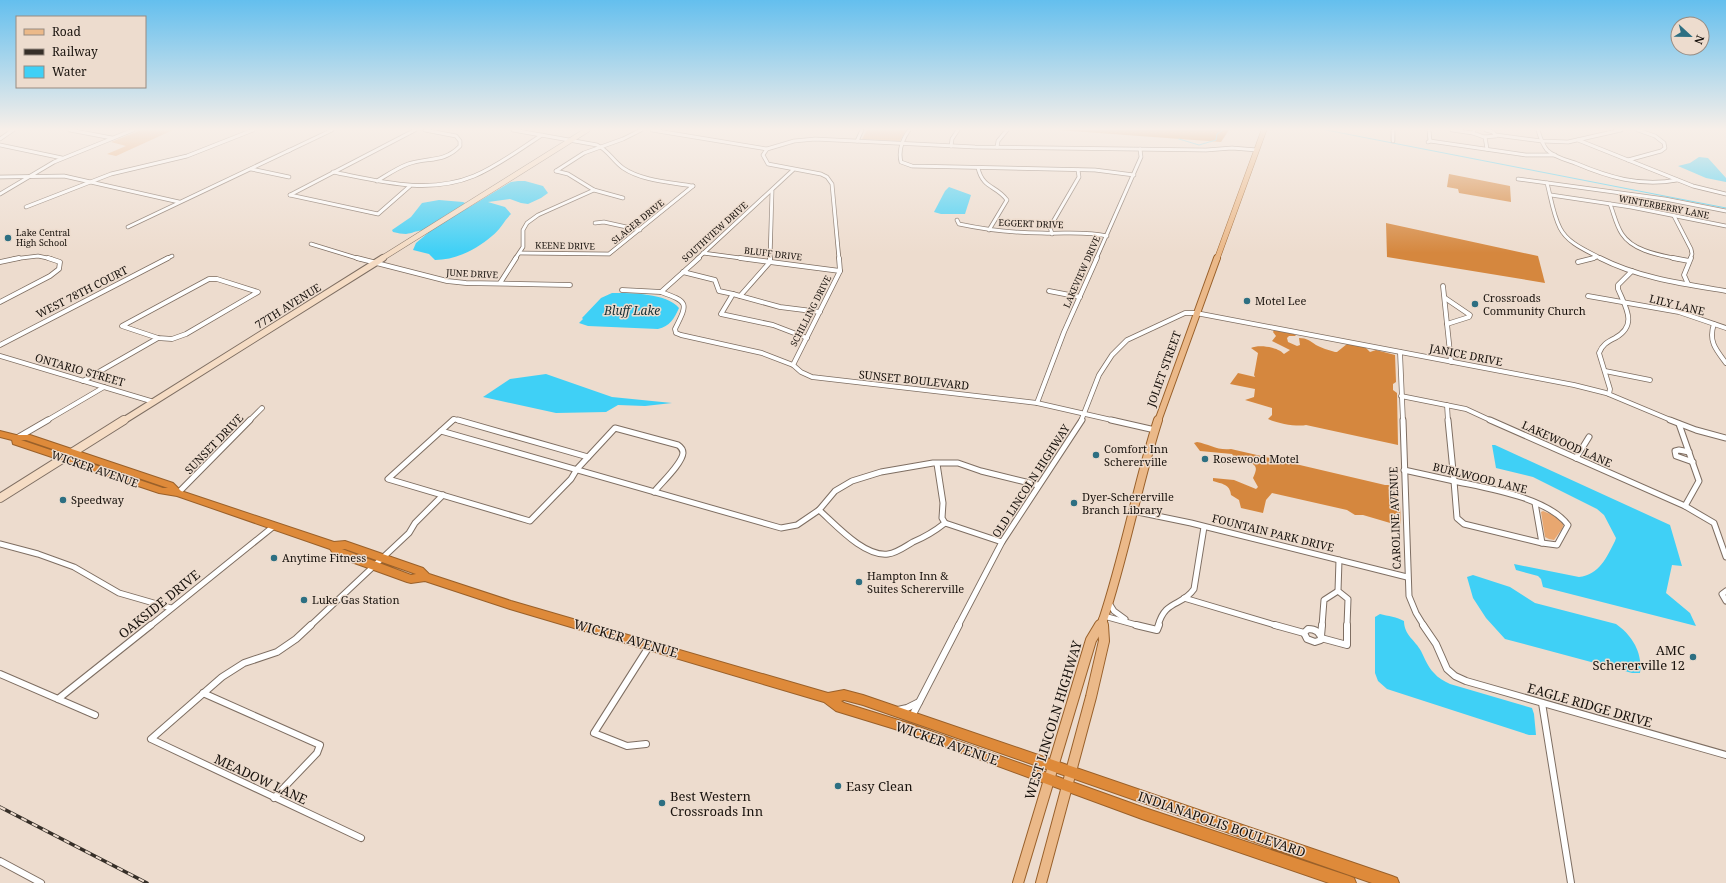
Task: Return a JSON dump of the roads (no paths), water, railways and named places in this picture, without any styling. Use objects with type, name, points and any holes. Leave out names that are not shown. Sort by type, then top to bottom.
[{"type":"highway","name":"WICKER AVENUE","points":[[0,434],[16,438],[27,437],[170,485],[178,493]]},
{"type":"highway","name":"WICKER AVENUE","points":[[16,438],[16,442],[64,459],[162,492],[178,493],[334,546],[339,553],[377,562],[411,579],[425,577],[510,605],[828,698],[840,707],[914,731],[1067,786]]},
{"type":"highway","name":"WICKER AVENUE","points":[[828,698],[844,695],[912,716],[1053,765]]},
{"type":"highway","points":[[870,717],[876,713],[909,722],[912,716]]},
{"type":"highway","name":"INDIANAPOLIS BOULEVARD","points":[[1053,765],[1392,883]]},
{"type":"highway","name":"INDIANAPOLIS BOULEVARD","points":[[1067,786],[1210,837],[1349,883]]},
{"type":"main road","name":"JOLIET STREET","points":[[1104,618],[1118,575],[1154,430],[1249,171]]},
{"type":"main road","name":"WEST LINCOLN HIGHWAY","points":[[1018,883],[1091,640],[1104,618]]},
{"type":"main road","points":[[1041,883],[1104,641],[1104,618]]},
{"type":"street","points":[[0,194],[14,188],[38,171]]},
{"type":"street","points":[[26,207],[89,182],[122,171]]},
{"type":"street","points":[[128,227],[246,171]]},
{"type":"street","points":[[261,171],[289,177]]},
{"type":"street","points":[[377,181],[394,171]]},
{"type":"street","points":[[410,186],[378,214],[290,195],[333,172],[410,186],[443,184],[472,176],[480,171]]},
{"type":"street","name":"77TH AVENUE","points":[[0,498],[74,453],[521,171]]},
{"type":"street","points":[[557,171],[568,174],[594,190],[623,198]]},
{"type":"street","name":"SLAGER DRIVE","points":[[609,254],[694,186],[630,171]]},
{"type":"street","name":"SOUTHVIEW DRIVE","points":[[661,292],[792,171]]},
{"type":"street","name":"SCHILLING DRIVE","points":[[793,365],[840,271],[832,184],[821,174],[801,171]]},
{"type":"street","points":[[979,171],[980,180],[1002,194],[1007,200],[1006,204],[989,230]]},
{"type":"street","points":[[1052,234],[1050,227],[1079,177],[1078,171]]},
{"type":"street","points":[[1106,171],[1134,175]]},
{"type":"street","name":"LAKEVIEW DRIVE","points":[[1037,403],[1080,297],[1136,171]]},
{"type":"street","points":[[1593,171],[1617,179],[1655,184],[1677,180]]},
{"type":"street","points":[[1655,171],[1701,189],[1726,194]]},
{"type":"street","points":[[0,177],[64,176],[179,202]]},
{"type":"street","points":[[1518,179],[1665,199],[1726,211]]},
{"type":"street","points":[[1547,183],[1562,232],[1577,245],[1597,257],[1632,271],[1667,281],[1726,290]]},
{"type":"street","points":[[500,283],[523,248],[523,230],[532,219],[594,190]]},
{"type":"street","points":[[740,296],[770,262],[772,191]]},
{"type":"street","name":"WINTERBERRY LANE","points":[[1551,196],[1610,204],[1726,226]]},
{"type":"street","points":[[1610,204],[1623,234],[1630,242],[1651,252],[1689,261]]},
{"type":"street","points":[[1674,216],[1691,248],[1692,254],[1684,275],[1688,284]]},
{"type":"street","name":"EGGERT DRIVE","points":[[957,220],[959,224],[989,230],[1017,233],[1093,234],[1107,236]]},
{"type":"street","points":[[595,223],[604,222],[640,230]]},
{"type":"street","name":"JUNE DRIVE","points":[[311,244],[374,264],[447,281],[570,285]]},
{"type":"street","name":"KEENE DRIVE","points":[[520,253],[609,254]]},
{"type":"street","name":"BLUFF DRIVE","points":[[703,253],[840,271]]},
{"type":"street","points":[[0,262],[38,256],[51,257],[60,262],[59,269],[44,280],[0,302]]},
{"type":"street","name":"WEST 78TH COURT","points":[[0,345],[172,256]]},
{"type":"street","points":[[1578,262],[1597,257]]},
{"type":"street","points":[[1609,394],[1610,389],[1599,355],[1600,349],[1605,343],[1625,331],[1628,325],[1618,285],[1632,271]]},
{"type":"street","points":[[683,272],[715,280],[719,291],[780,307],[820,312]]},
{"type":"street","points":[[83,381],[158,338],[172,339],[186,334],[257,293],[257,291],[212,278],[204,280],[122,326],[158,338]]},
{"type":"street","points":[[1443,286],[1451,362]]},
{"type":"street","points":[[622,290],[661,292]]},
{"type":"street","points":[[1049,291],[1080,297]]},
{"type":"street","name":"SUNSET BOULEVARD","points":[[661,292],[680,299],[684,304],[684,311],[675,329],[676,333],[681,336],[755,351],[793,365],[801,372],[812,377],[1037,403],[1154,430]]},
{"type":"street","points":[[733,294],[721,314],[773,326],[807,338]]},
{"type":"street","name":"LILY LANE","points":[[1588,296],[1678,312],[1726,328]]},
{"type":"street","points":[[1444,298],[1470,315],[1469,317],[1447,324]]},
{"type":"street","name":"OLD LINCOLN HIGHWAY","points":[[912,716],[1002,542],[1038,485],[1076,431],[1085,414],[1099,375],[1112,355],[1127,340],[1185,313],[1196,313]]},
{"type":"street","name":"JANICE DRIVE","points":[[1196,313],[1574,385],[1609,394],[1679,424],[1711,435],[1726,438]]},
{"type":"street","points":[[1714,324],[1710,333],[1711,342],[1726,363]]},
{"type":"street","name":"CAROLINE AVENUE","points":[[1400,352],[1408,596],[1416,613],[1436,644],[1450,672]]},
{"type":"street","name":"ONTARIO STREET","points":[[0,356],[154,402]]},
{"type":"street","points":[[1605,371],[1650,380]]},
{"type":"street","points":[[16,438],[104,387]]},
{"type":"street","name":"LAKEWOOD LANE","points":[[1401,396],[1474,412],[1685,506],[1714,523],[1726,557]]},
{"type":"street","points":[[1447,405],[1457,518],[1464,524],[1542,543],[1535,503]]},
{"type":"street","name":"SUNSET DRIVE","points":[[178,493],[262,408]]},
{"type":"street","points":[[588,458],[454,419],[388,479],[530,521],[571,479],[577,469],[588,458],[615,428],[678,445],[682,449],[683,454],[679,461],[654,492]]},
{"type":"street","points":[[1679,424],[1699,481],[1685,506]]},
{"type":"street","points":[[441,431],[781,528],[790,528],[801,524],[819,510],[830,496],[841,486],[859,477],[885,470],[957,463],[984,472],[1038,485]]},
{"type":"street","points":[[1576,458],[1589,437]]},
{"type":"street","points":[[1689,452],[1679,450],[1675,451],[1676,456],[1692,462]]},
{"type":"street","points":[[937,464],[943,503],[942,518],[945,523],[1002,542]]},
{"type":"street","name":"BURLWOOD LANE","points":[[1404,470],[1521,496],[1562,517],[1568,525],[1557,544],[1542,543]]},
{"type":"street","points":[[274,798],[317,753],[320,745],[203,693],[222,677],[244,663],[277,652],[296,639],[409,533],[415,523],[443,495]]},
{"type":"street","points":[[819,510],[861,546],[877,553],[888,554],[899,550],[935,531],[945,523]]},
{"type":"street","name":"FOUNTAIN PARK DRIVE","points":[[1133,511],[1407,577]]},
{"type":"street","name":"OAKSIDE DRIVE","points":[[58,699],[274,526]]},
{"type":"street","points":[[1104,618],[1157,630],[1162,614],[1167,607],[1191,595],[1195,586],[1204,527]]},
{"type":"street","points":[[0,544],[34,552],[74,567],[119,593],[171,608]]},
{"type":"street","points":[[1338,591],[1339,560]]},
{"type":"street","points":[[1184,598],[1304,633],[1307,639],[1312,642],[1320,641],[1324,600],[1338,591]]},
{"type":"street","points":[[1304,633],[1306,630],[1311,629],[1316,631],[1321,637],[1347,645],[1348,599],[1338,591]]},
{"type":"street","points":[[1726,591],[1722,594],[1726,601]]},
{"type":"street","points":[[1108,603],[1120,616],[1134,624]]},
{"type":"street","points":[[646,744],[627,746],[594,733],[650,645]]},
{"type":"street","name":"EAGLE RIDGE DRIVE","points":[[1450,672],[1466,681],[1726,755]]},
{"type":"street","points":[[0,674],[95,715]]},
{"type":"street","name":"MEADOW LANE","points":[[203,693],[151,739],[361,838]]},
{"type":"street","points":[[896,711],[907,708],[919,702]]},
{"type":"street","points":[[1542,702],[1571,883]]},
{"type":"street","points":[[0,861],[41,883]]},
{"type":"water","points":[[1690,171],[1720,171],[1726,178],[1726,182],[1706,178]]},
{"type":"water","points":[[525,181],[543,186],[548,193],[528,204],[510,199],[488,202],[505,207],[511,214],[495,234],[466,253],[443,260],[435,260],[429,254],[413,250],[416,243],[428,233],[420,231],[404,234],[393,232],[392,230],[411,217],[422,203],[439,200],[463,202],[465,203],[461,207],[468,208],[511,182]]},
{"type":"water","points":[[949,187],[971,195],[965,214],[941,214],[934,212],[945,191]]},
{"type":"water","name":"Bluff Lake","points":[[612,293],[648,295],[666,299],[679,308],[671,322],[658,329],[588,326],[579,323],[601,298]]},
{"type":"water","points":[[546,374],[612,397],[672,403],[645,406],[618,405],[606,412],[556,413],[483,397],[510,379]]},
{"type":"water","points":[[1492,445],[1495,445],[1670,525],[1682,566],[1672,565],[1666,593],[1690,613],[1696,626],[1543,587],[1541,579],[1538,576],[1516,570],[1514,564],[1579,577],[1586,576],[1602,564],[1616,538],[1604,515],[1597,509],[1533,477],[1496,468]]},
{"type":"water","points":[[1473,575],[1510,587],[1535,603],[1616,624],[1627,633],[1635,645],[1640,658],[1640,673],[1632,673],[1505,639],[1486,618],[1473,598],[1467,577]]},
{"type":"water","points":[[1380,614],[1404,621],[1404,626],[1408,634],[1419,647],[1430,668],[1441,679],[1450,684],[1532,708],[1536,735],[1529,735],[1387,689],[1378,681],[1375,673],[1375,617]]},
{"type":"waterway","points":[[1537,171],[1726,208]]},
{"type":"railway","points":[[0,807],[147,883]]},
{"type":"place","name":"Lake Central High School","points":[[8,238]]},
{"type":"place","name":"Motel Lee","points":[[1247,301]]},
{"type":"place","name":"Crossroads Community Church","points":[[1475,304]]},
{"type":"place","name":"Comfort Inn Schererville","points":[[1096,455]]},
{"type":"place","name":"Rosewood Motel","points":[[1205,459]]},
{"type":"place","name":"Speedway","points":[[63,500]]},
{"type":"place","name":"Dyer-Schererville Branch Library","points":[[1074,503]]},
{"type":"place","name":"Anytime Fitness","points":[[274,558]]},
{"type":"place","name":"Hampton Inn & Suites Schererville","points":[[859,582]]},
{"type":"place","name":"Luke Gas Station","points":[[304,600]]},
{"type":"place","name":"AMC Schererville 12","points":[[1693,657]]},
{"type":"place","name":"Easy Clean","points":[[838,786]]},
{"type":"place","name":"Best Western Crossroads Inn","points":[[662,803]]}]
